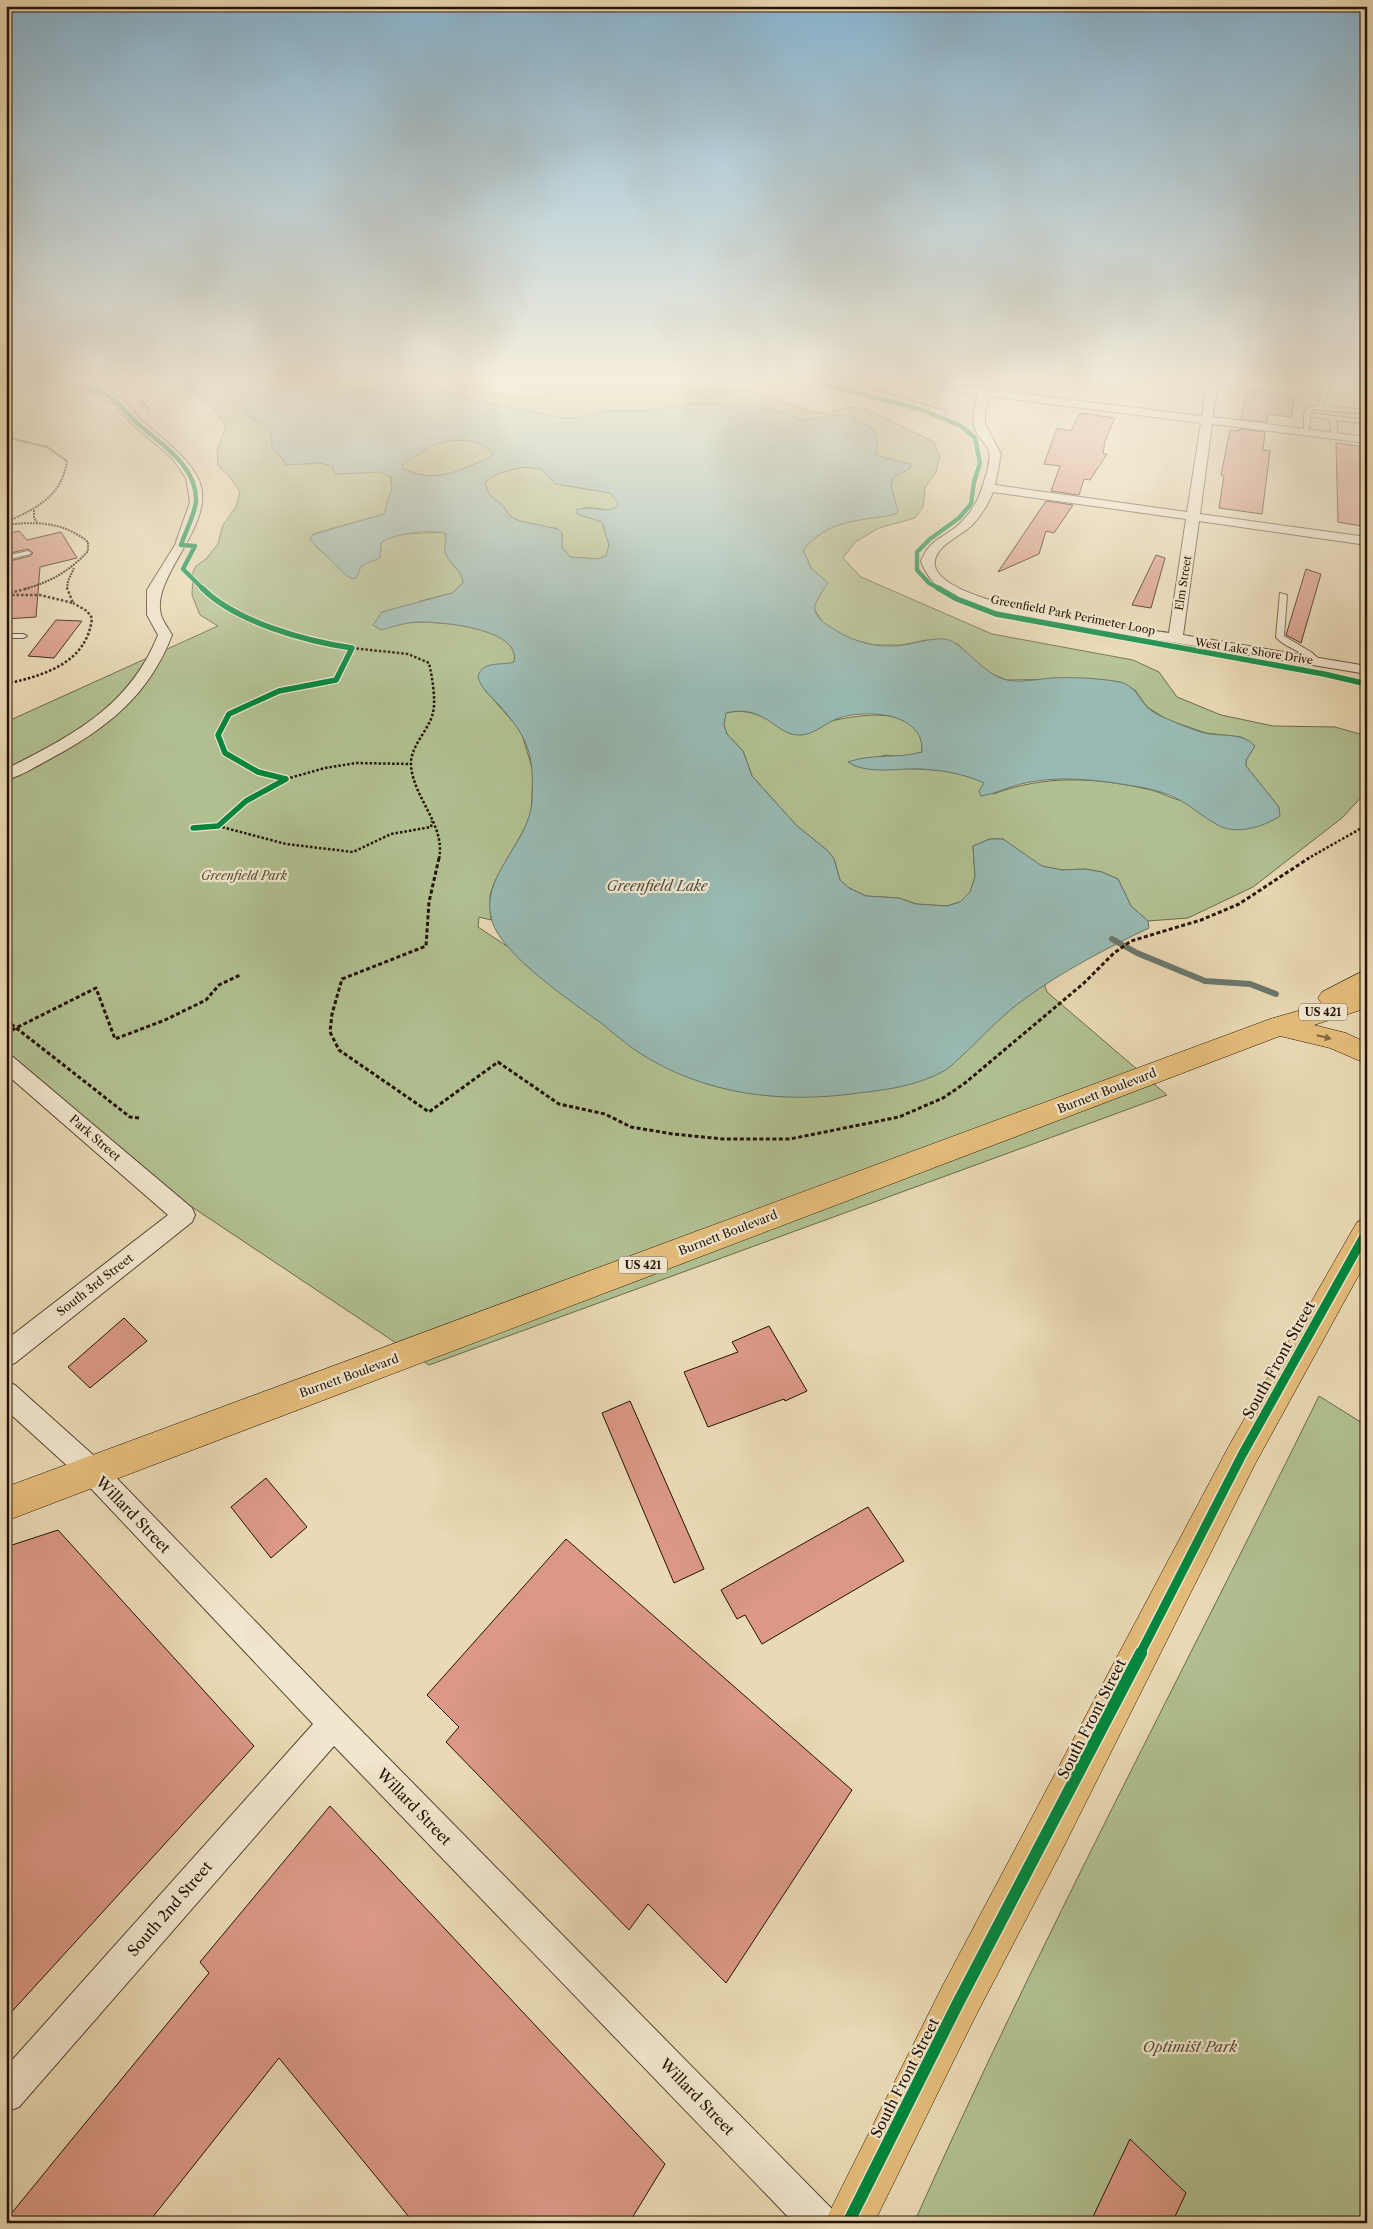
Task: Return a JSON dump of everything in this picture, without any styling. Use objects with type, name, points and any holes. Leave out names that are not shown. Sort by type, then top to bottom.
[{"type":"main road","points":[[1279,1026],[1367,978]]},
{"type":"main road","name":"Burnett Boulevard","points":[[6,1504],[1279,1026],[1367,998]]},
{"type":"main road","points":[[1279,1026],[1337,1040],[1367,1054]]},
{"type":"main road","name":"South Front Street","points":[[848,2223],[958,2003],[1054,1822],[1242,1455],[1367,1231]]},
{"type":"street","points":[[6,775],[67,743],[93,726],[130,694],[153,666],[165,635],[154,615],[154,590],[181,544],[196,502],[193,483]]},
{"type":"street","name":"West Lake Shore Drive","points":[[990,483],[978,510],[969,522],[934,547],[928,557],[928,568],[938,580],[970,598],[998,608],[1367,670]]},
{"type":"street","name":"Elm Street","points":[[1174,639],[1198,483]]},
{"type":"street","points":[[989,488],[1367,541]]},
{"type":"street","name":"Park Street","points":[[6,1062],[184,1215]]},
{"type":"street","name":"South 3rd Street","points":[[6,1355],[184,1215]]},
{"type":"street","name":"Willard Street","points":[[6,1393],[92,1471],[333,1724],[820,2223]]},
{"type":"street","name":"South 2nd Street","points":[[6,2094],[333,1724]]},
{"type":"lane","points":[[6,558],[28,553]]},
{"type":"lane","points":[[1284,595],[1280,637],[1284,642],[1311,654],[1316,661]]},
{"type":"lane","points":[[6,636],[23,636]]},
{"type":"path","points":[[6,523],[34,509],[63,483]]},
{"type":"path","points":[[34,509],[34,518],[37,523]]},
{"type":"path","points":[[6,523],[37,523],[71,529],[88,542],[88,551],[74,568],[66,583],[68,595],[73,603]]},
{"type":"path","points":[[6,594],[36,587],[74,568]]},
{"type":"path","points":[[6,594],[40,595],[73,603],[87,611],[92,618],[87,642],[78,653],[38,675],[6,684]]},
{"type":"path","points":[[343,646],[408,654],[429,663],[433,680],[433,715],[417,744],[411,764],[417,786],[433,818],[440,853],[429,902],[426,946],[342,979],[330,1032],[339,1050],[429,1112],[498,1062],[559,1104],[605,1114],[631,1126],[673,1134],[723,1140],[790,1138],[899,1117],[934,1102],[965,1083],[1084,983],[1114,953],[1132,940],[1202,920],[1239,904],[1328,846],[1367,825]]},
{"type":"path","points":[[348,656],[352,648]]},
{"type":"path","points":[[277,780],[325,768],[356,763],[411,764]]},
{"type":"path","points":[[214,826],[286,844],[353,852],[391,834],[431,827],[433,818]]},
{"type":"path","points":[[214,826],[225,820]]},
{"type":"path","points":[[6,1033],[96,988],[115,1039],[164,1020],[206,1000],[219,985],[240,975]]},
{"type":"path","points":[[6,1020],[130,1117],[139,1118]]},
{"type":"green space","name":"Greenfield Park","points":[[234,483],[391,483],[392,488],[384,514],[312,535],[317,548],[338,565],[381,551],[381,543],[390,537],[406,534],[444,532],[447,556],[461,575],[463,583],[452,593],[420,601],[407,623],[435,623],[472,628],[490,633],[504,640],[513,650],[514,662],[509,664],[485,690],[521,731],[533,771],[531,817],[494,883],[490,895],[491,920],[479,917],[478,927],[608,1013],[1029,937],[1047,992],[1167,1095],[429,1365],[162,1187],[6,1070],[6,722],[218,626],[200,615],[192,595],[193,572],[196,566],[206,559],[218,544],[223,525],[236,507],[240,492]]},
{"type":"green space","points":[[485,483],[555,483],[610,493],[619,502],[618,507],[611,510],[586,507],[577,514],[602,522],[609,545],[606,556],[597,559],[570,557],[562,547],[562,533],[558,529],[519,521],[511,517],[503,506],[489,494]]},
{"type":"green space","points":[[892,483],[928,483],[925,488],[923,507],[915,518],[879,528],[855,542],[843,558],[861,577],[992,634],[1133,660],[1159,672],[1177,697],[1221,715],[1273,726],[1335,727],[1367,736],[1367,791],[1342,818],[1253,887],[1188,918],[1148,921],[1131,906],[1118,879],[1102,872],[1085,869],[1062,870],[1041,866],[1003,839],[990,839],[973,846],[975,877],[970,892],[960,902],[947,906],[916,904],[899,898],[866,896],[849,888],[840,880],[834,859],[828,851],[796,825],[752,776],[743,751],[727,734],[724,725],[725,713],[743,712],[759,715],[788,732],[845,718],[868,715],[889,716],[907,721],[918,733],[922,752],[905,757],[885,755],[855,766],[939,770],[970,776],[983,782],[993,794],[1012,788],[1050,781],[1088,780],[1147,789],[1183,801],[1279,807],[1246,766],[1246,760],[1255,746],[1241,737],[1206,733],[1168,720],[1147,707],[1135,690],[1120,682],[1089,679],[1006,680],[988,672],[968,656],[958,644],[927,640],[902,645],[874,645],[847,638],[824,624],[814,609],[814,605],[827,583],[811,568],[803,550],[822,533],[833,527],[892,515],[898,512]]},
{"type":"green space","name":"Optimist Park","points":[[1319,1396],[1367,1426],[1367,2223],[914,2223],[1061,1910]]},
{"type":"water","name":"Greenfield Lake","points":[[392,483],[485,483],[489,494],[503,506],[511,517],[520,521],[558,529],[562,533],[562,547],[570,557],[597,559],[606,556],[609,545],[602,522],[577,514],[576,510],[587,508],[608,510],[617,507],[618,502],[610,493],[555,483],[892,483],[898,512],[892,515],[833,527],[822,533],[803,550],[811,568],[828,583],[816,602],[815,607],[818,617],[848,637],[875,645],[894,646],[940,639],[952,641],[989,671],[1007,680],[1077,678],[1125,684],[1133,689],[1147,707],[1161,716],[1201,732],[1238,737],[1255,746],[1246,760],[1246,766],[1279,807],[1280,816],[1266,824],[1249,829],[1224,828],[1173,796],[1145,788],[1099,781],[1052,779],[1036,781],[981,796],[979,791],[984,783],[961,775],[920,769],[873,770],[848,762],[857,759],[922,752],[920,739],[914,729],[904,721],[892,717],[878,714],[850,715],[834,720],[810,733],[801,735],[784,731],[761,716],[751,712],[726,713],[724,725],[727,734],[743,751],[752,776],[796,825],[828,851],[834,859],[840,880],[849,888],[866,896],[899,898],[916,904],[947,906],[960,902],[970,892],[975,877],[973,846],[990,839],[1003,839],[1042,866],[1062,870],[1085,869],[1102,872],[1118,879],[1131,906],[1148,921],[1149,928],[1086,960],[1040,988],[1010,1010],[944,1071],[924,1080],[881,1090],[830,1096],[801,1097],[744,1093],[690,1078],[663,1067],[624,1042],[539,977],[523,963],[498,934],[492,921],[490,905],[492,890],[529,816],[532,801],[532,772],[531,760],[524,739],[510,718],[484,689],[478,677],[483,668],[514,662],[513,650],[505,641],[492,634],[459,625],[415,622],[381,630],[373,625],[382,612],[452,593],[463,583],[460,574],[447,556],[445,549],[446,534],[423,532],[386,540],[381,543],[380,558],[361,566],[357,577],[353,579],[347,576],[310,540],[312,535],[384,514],[392,488]]},
{"type":"building","points":[[1054,483],[1083,483],[1079,495],[1051,491]]},
{"type":"building","points":[[1223,483],[1266,483],[1262,514],[1219,508]]},
{"type":"building","points":[[1337,483],[1367,483],[1367,527],[1338,522]]},
{"type":"building","points":[[1046,501],[1073,505],[1054,533],[1046,531],[1039,554],[998,572]]},
{"type":"building","points":[[19,531],[27,540],[61,532],[77,558],[40,567],[36,617],[6,619],[6,562],[30,556],[33,553],[28,549],[6,554],[6,534]]},
{"type":"building","points":[[1156,555],[1165,558],[1151,608],[1132,605]]},
{"type":"building","points":[[1306,569],[1321,574],[1301,643],[1286,635]]},
{"type":"building","points":[[56,620],[82,621],[54,658],[28,656]]},
{"type":"building","points":[[124,1318],[147,1341],[90,1388],[68,1367]]},
{"type":"building","points":[[769,1326],[807,1391],[785,1401],[784,1399],[708,1427],[684,1372],[738,1352],[732,1342]]},
{"type":"building","points":[[630,1401],[704,1569],[674,1583],[602,1413]]},
{"type":"building","points":[[266,1478],[307,1527],[271,1558],[231,1507]]},
{"type":"building","points":[[868,1507],[904,1561],[762,1644],[745,1615],[737,1619],[721,1590]]},
{"type":"building","points":[[58,1530],[254,1746],[6,2018],[6,1547]]},
{"type":"building","points":[[566,1539],[852,1790],[726,1983],[648,1904],[629,1930],[446,1742],[459,1727],[427,1695]]},
{"type":"building","points":[[330,1806],[665,2164],[629,2223],[414,2223],[279,2058],[148,2223],[6,2223],[6,2220],[209,1973],[200,1962]]},
{"type":"building","points":[[1130,2139],[1186,2193],[1172,2223],[1090,2223]]},
{"type":"waterway","points":[[1112,939],[1137,953],[1205,981],[1250,984],[1276,994]]},
{"type":"cycle path","points":[[193,483],[196,502],[181,545],[195,546],[183,569],[215,601],[265,625],[325,644],[352,648],[336,680],[279,691],[229,714],[218,735],[225,753],[258,772],[286,779],[246,801],[218,826],[193,828]]},
{"type":"cycle path","name":"Greenfield Park Perimeter Loop","points":[[974,483],[972,501],[966,512],[930,539],[917,552],[917,570],[929,583],[957,599],[996,614],[1324,674],[1367,684]]},
{"type":"cycle path","points":[[848,2223],[958,2003],[1045,1839],[1242,1455],[1367,1231]]}]
